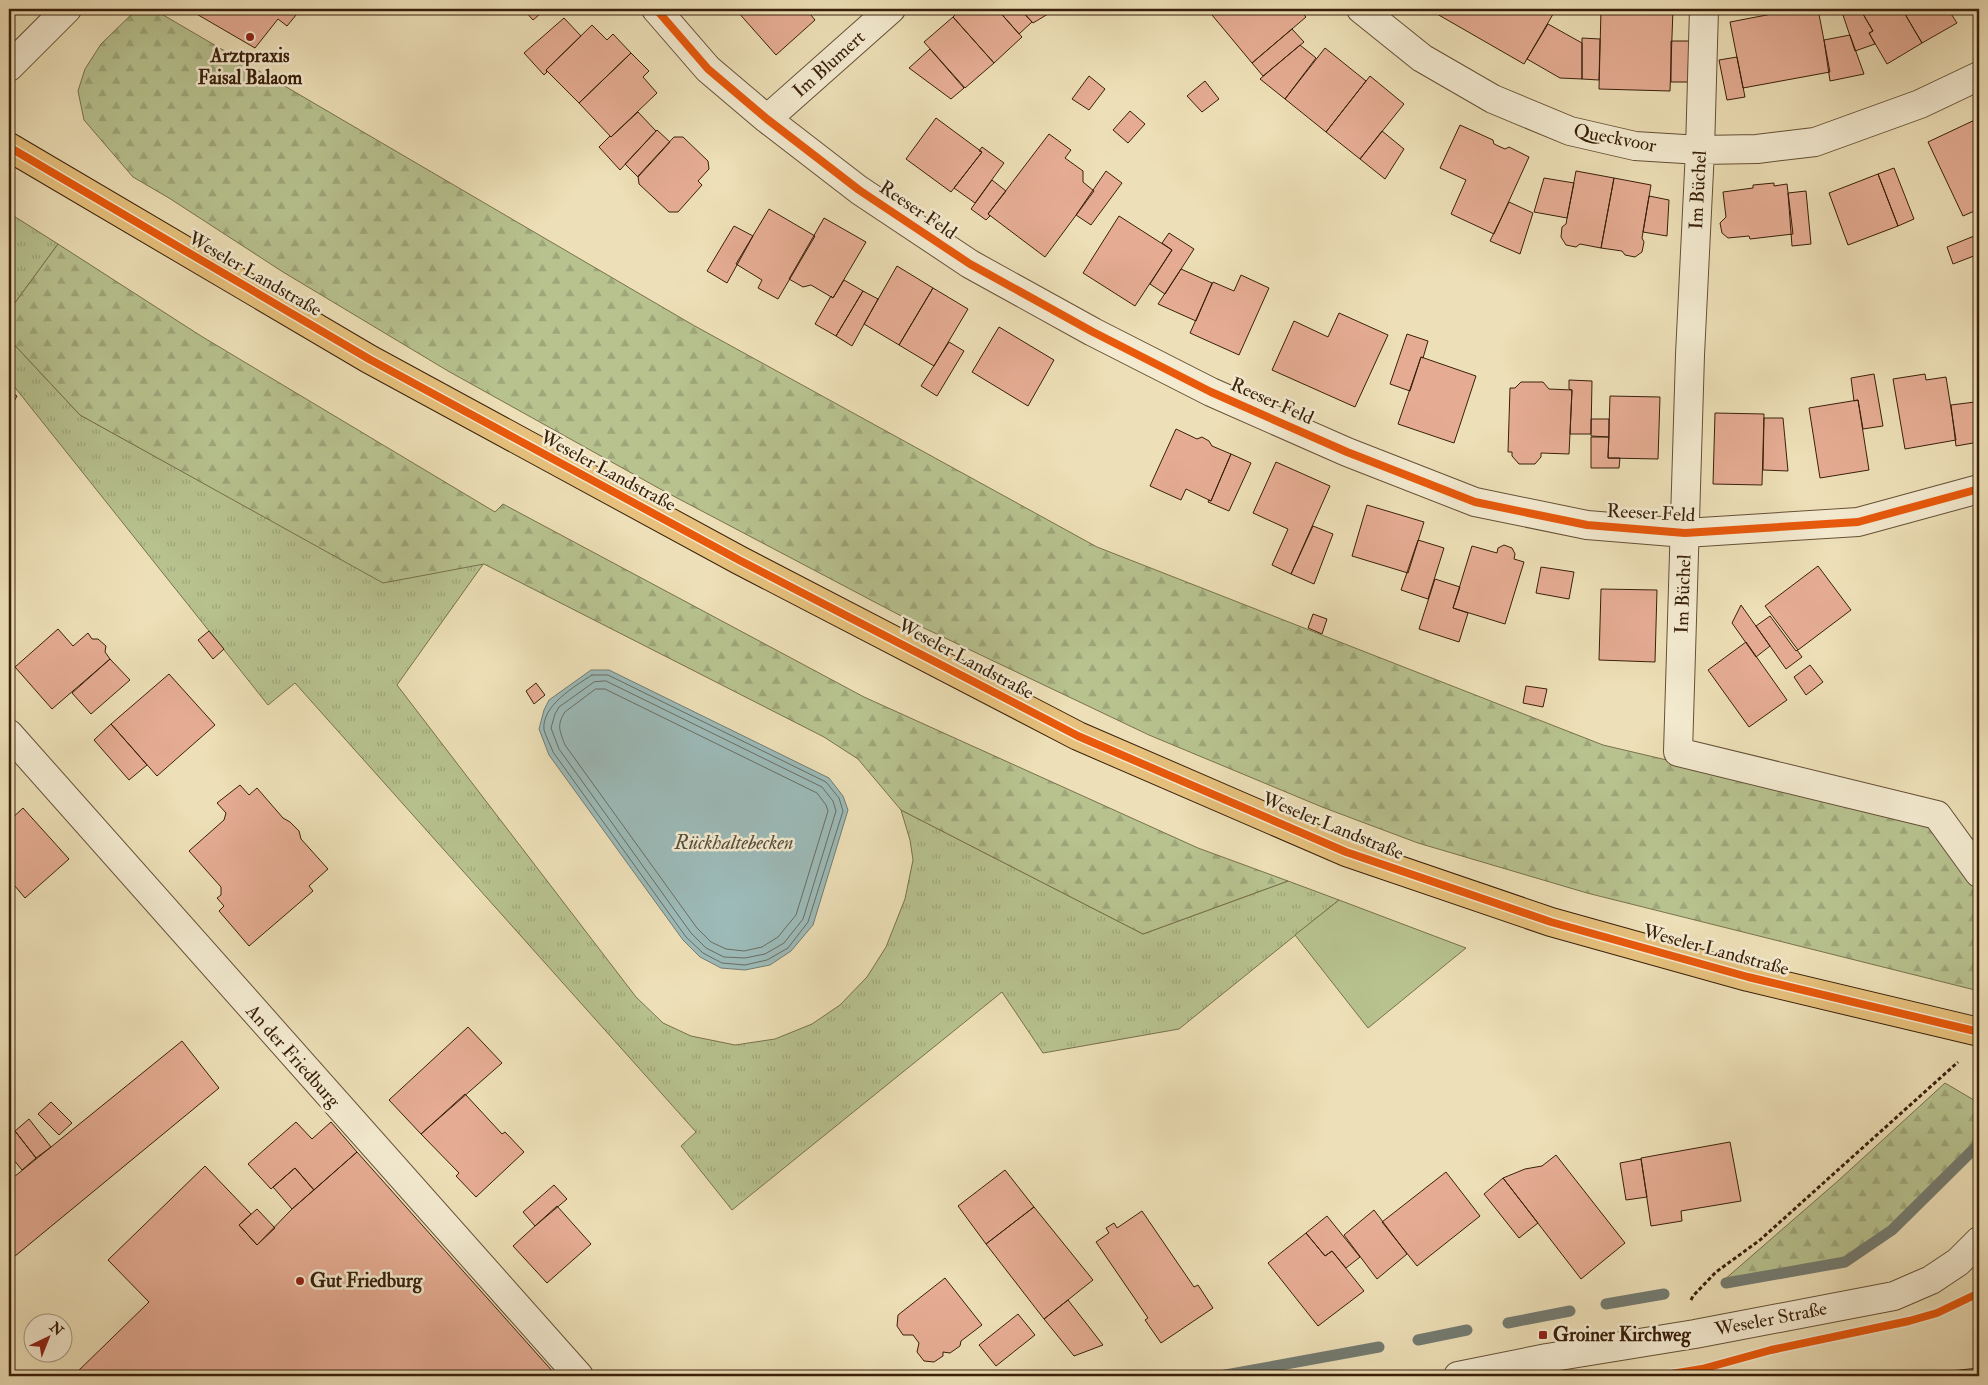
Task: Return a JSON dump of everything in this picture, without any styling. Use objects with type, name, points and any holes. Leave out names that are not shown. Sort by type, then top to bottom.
[{"type":"main road","name":"Weseler Landstraße","points":[[9,147],[387,369],[739,560],[1078,736],[1346,852],[1551,922],[1748,977],[1979,1032]]},
{"type":"street","points":[[9,68],[67,9]]},
{"type":"street","name":"Reeser Feld","points":[[656,9],[708,69],[767,118],[859,190],[970,264],[1093,332],[1211,392],[1346,452],[1475,502],[1587,526],[1685,532],[1858,522],[1979,489]]},
{"type":"street","name":"Im Blumert","points":[[767,118],[891,9]]},
{"type":"street","name":"Queckvoor","points":[[1361,9],[1422,58],[1502,102],[1570,131],[1635,146],[1700,150],[1757,149],[1815,142],[1920,104],[1979,76]]},
{"type":"street","name":"Im Büchel","points":[[1704,9],[1700,150],[1690,356],[1678,752],[1936,815],[1979,873]]},
{"type":"street","name":"An der Friedburg","points":[[13,747],[579,1376]]},
{"type":"street","name":"Weseler Straße","points":[[1458,1376],[1547,1358],[1688,1335],[1894,1296],[1932,1280],[1958,1262],[1979,1241]]},
{"type":"path","points":[[1688,1335],[1686,1313],[1693,1296],[1716,1272],[1760,1240],[1960,1061]]},
{"type":"green space","points":[[137,9],[153,9],[693,325],[1097,547],[1603,745],[1930,822],[1979,888],[1979,991],[1587,893],[1418,843],[1322,807],[1149,735],[924,628],[662,490],[448,371],[283,272],[169,198],[133,177],[84,120],[78,91],[85,69],[101,44]]},
{"type":"green space","points":[[9,213],[58,244],[9,311]]},
{"type":"green space","points":[[58,244],[201,336],[495,512],[503,504],[864,697],[1198,848],[1288,881],[1143,934],[901,810],[858,759],[824,737],[484,564],[383,583],[80,415],[9,339],[9,311]]},
{"type":"green space","points":[[9,339],[80,415],[383,582],[484,563],[397,685],[636,997],[663,1023],[691,1036],[735,1045],[775,1039],[812,1024],[840,1005],[867,977],[886,947],[905,899],[913,860],[910,840],[901,810],[1143,934],[1288,881],[1339,900],[1179,1029],[1043,1053],[1002,992],[732,1210],[681,1146],[696,1132],[295,683],[268,705],[9,380]]},
{"type":"green space","points":[[1339,900],[1466,948],[1368,1028],[1295,935]]},
{"type":"green space","points":[[1945,1083],[1979,1103],[1979,1147],[1893,1233],[1846,1265],[1725,1287],[1724,1280],[1839,1180]]},
{"type":"water","name":"Rückhaltebecken","points":[[591,670],[609,670],[829,778],[843,796],[848,810],[813,925],[791,951],[770,965],[745,970],[721,968],[700,957],[683,940],[549,755],[539,729],[544,710],[549,700]]},
{"type":"building","name":"Arztpraxis Faisal Balaom","points":[[188,9],[301,9],[287,26],[278,19],[255,48]]},
{"type":"building","points":[[523,9],[546,9],[533,20]]},
{"type":"building","points":[[740,9],[806,9],[815,20],[776,55],[737,11]]},
{"type":"building","points":[[961,9],[997,9],[1022,37],[994,63],[953,17]]},
{"type":"building","points":[[997,9],[1020,9],[1032,22],[1019,34]]},
{"type":"building","points":[[1020,9],[1045,9],[1048,14],[1033,23]]},
{"type":"building","points":[[1207,9],[1299,9],[1306,17],[1252,63]]},
{"type":"building","points":[[1440,9],[1556,9],[1524,64],[1437,14]]},
{"type":"building","points":[[1601,9],[1673,9],[1670,91],[1599,89]]},
{"type":"building","points":[[1798,9],[1818,9],[1830,72],[1743,88],[1730,22]]},
{"type":"building","points":[[1841,9],[1860,9],[1873,31],[1869,33],[1875,44],[1855,51]]},
{"type":"building","points":[[1860,9],[1902,9],[1922,43],[1887,64],[1869,33],[1873,31]]},
{"type":"building","points":[[1902,9],[1948,9],[1957,23],[1922,43]]},
{"type":"building","points":[[953,17],[994,63],[965,88],[924,42]]},
{"type":"building","points":[[564,18],[581,36],[546,70],[547,72],[544,75],[524,53]]},
{"type":"building","points":[[1548,24],[1582,43],[1582,79],[1560,78],[1527,59]]},
{"type":"building","points":[[592,25],[607,40],[613,34],[631,53],[579,103],[546,70]]},
{"type":"building","points":[[1292,29],[1304,42],[1263,76],[1252,63]]},
{"type":"building","points":[[1850,35],[1864,74],[1830,81],[1824,40]]},
{"type":"building","points":[[1582,38],[1600,39],[1599,80],[1582,79]]},
{"type":"building","points":[[1671,41],[1689,41],[1688,82],[1671,82]]},
{"type":"building","points":[[1300,45],[1316,58],[1285,99],[1260,79]]},
{"type":"building","points":[[1325,48],[1366,81],[1326,132],[1285,99]]},
{"type":"building","points":[[930,49],[964,88],[951,99],[909,68]]},
{"type":"building","points":[[631,53],[649,71],[643,77],[657,93],[611,137],[579,103]]},
{"type":"building","points":[[1737,57],[1745,97],[1727,100],[1719,60]]},
{"type":"building","points":[[1089,76],[1105,89],[1089,110],[1072,99]]},
{"type":"building","points":[[1370,76],[1404,104],[1360,159],[1326,132]]},
{"type":"building","points":[[1205,81],[1219,99],[1202,112],[1187,96]]},
{"type":"building","points":[[1130,111],[1145,124],[1128,143],[1113,130]]},
{"type":"building","points":[[638,112],[656,131],[620,170],[599,147]]},
{"type":"building","points":[[936,118],[982,152],[951,192],[906,159]]},
{"type":"building","points":[[1979,118],[1979,209],[1963,216],[1928,142]]},
{"type":"building","points":[[1460,125],[1493,140],[1494,144],[1505,149],[1509,147],[1529,157],[1494,234],[1451,214],[1466,180],[1440,168]]},
{"type":"building","points":[[657,130],[670,142],[638,177],[625,164]]},
{"type":"building","points":[[1382,131],[1404,149],[1385,179],[1360,159]]},
{"type":"building","points":[[1049,134],[1071,150],[1065,158],[1083,171],[1083,182],[1094,191],[1045,257],[988,214]]},
{"type":"building","points":[[674,137],[683,137],[708,161],[709,169],[698,181],[702,185],[678,212],[669,212],[639,184],[638,176]]},
{"type":"building","points":[[982,147],[1004,163],[975,203],[954,188],[982,152],[979,151]]},
{"type":"building","points":[[1894,168],[1914,219],[1898,226],[1878,174]]},
{"type":"building","points":[[1106,171],[1122,183],[1091,225],[1076,215]]},
{"type":"building","points":[[1576,171],[1614,178],[1601,248],[1580,244],[1576,247],[1566,245],[1561,237],[1562,227],[1566,224]]},
{"type":"building","points":[[1878,174],[1898,226],[1848,245],[1829,193]]},
{"type":"building","points":[[1544,178],[1574,183],[1567,218],[1534,212]]},
{"type":"building","points":[[1614,178],[1651,185],[1642,238],[1644,242],[1642,252],[1635,257],[1625,255],[1622,251],[1601,248]]},
{"type":"building","points":[[992,180],[1006,191],[988,214],[990,216],[986,220],[971,209]]},
{"type":"building","points":[[1774,183],[1774,186],[1787,184],[1793,234],[1750,239],[1749,236],[1728,238],[1722,233],[1720,223],[1726,217],[1723,192],[1753,188],[1753,185]]},
{"type":"building","points":[[1806,191],[1811,244],[1792,246],[1788,193]]},
{"type":"building","points":[[1649,196],[1669,200],[1667,236],[1643,232]]},
{"type":"building","points":[[1509,202],[1533,213],[1520,254],[1490,241]]},
{"type":"building","points":[[769,209],[815,236],[778,299],[758,288],[762,280],[736,264]]},
{"type":"building","points":[[1119,216],[1172,250],[1135,306],[1083,273]]},
{"type":"building","points":[[824,218],[866,242],[833,298],[811,285],[803,287],[789,279]]},
{"type":"building","points":[[734,226],[753,236],[727,283],[707,271]]},
{"type":"building","points":[[1169,233],[1194,249],[1165,294],[1150,284],[1172,250],[1162,243]]},
{"type":"building","points":[[1979,234],[1979,254],[1953,264],[1947,247]]},
{"type":"building","points":[[897,266],[933,288],[899,345],[864,324]]},
{"type":"building","points":[[1181,269],[1212,283],[1196,321],[1158,304]]},
{"type":"building","points":[[1241,275],[1269,288],[1239,355],[1190,333],[1213,282],[1234,291]]},
{"type":"building","points":[[844,280],[863,291],[836,336],[815,324],[831,296],[833,298]]},
{"type":"building","points":[[933,288],[968,309],[934,366],[899,345]]},
{"type":"building","points":[[863,291],[878,299],[852,346],[836,336]]},
{"type":"building","points":[[1339,313],[1388,335],[1355,407],[1272,370],[1294,321],[1328,337]]},
{"type":"building","points":[[999,327],[1054,360],[1028,406],[972,372]]},
{"type":"building","points":[[1407,334],[1428,341],[1410,391],[1390,384]]},
{"type":"building","points":[[949,342],[964,351],[937,396],[921,386]]},
{"type":"building","points":[[1421,357],[1476,376],[1454,443],[1398,424]]},
{"type":"building","points":[[1874,374],[1883,426],[1863,429],[1858,400],[1854,401],[1851,378]]},
{"type":"building","points":[[1925,374],[1926,380],[1946,377],[1956,440],[1905,449],[1893,379]]},
{"type":"building","points":[[1569,380],[1592,381],[1591,434],[1570,434],[1572,390],[1569,389]]},
{"type":"building","points":[[1521,382],[1543,382],[1549,389],[1572,390],[1569,454],[1541,453],[1541,457],[1535,464],[1519,464],[1512,456],[1512,452],[1508,452],[1510,388],[1515,388]]},
{"type":"building","points":[[9,391],[17,396],[9,410]]},
{"type":"building","points":[[1610,396],[1660,397],[1658,459],[1608,458]]},
{"type":"building","points":[[1858,400],[1869,470],[1820,478],[1809,408]]},
{"type":"building","points":[[1975,402],[1979,426],[1979,442],[1956,446],[1951,405]]},
{"type":"building","points":[[1715,413],[1764,414],[1762,485],[1713,484]]},
{"type":"building","points":[[1764,418],[1783,418],[1788,471],[1763,470]]},
{"type":"building","points":[[1591,419],[1609,419],[1609,437],[1591,436]]},
{"type":"building","points":[[1176,429],[1197,439],[1202,437],[1209,441],[1212,446],[1231,454],[1211,501],[1186,489],[1181,500],[1150,486]]},
{"type":"building","points":[[1591,437],[1609,437],[1608,458],[1620,458],[1619,468],[1591,468]]},
{"type":"building","points":[[1231,454],[1251,463],[1229,511],[1208,502],[1209,500],[1211,501]]},
{"type":"building","points":[[1276,462],[1330,486],[1291,574],[1272,565],[1288,529],[1253,513]]},
{"type":"building","points":[[1367,505],[1424,522],[1408,573],[1352,556]]},
{"type":"building","points":[[1313,526],[1333,534],[1314,584],[1291,574]]},
{"type":"building","points":[[1418,540],[1444,548],[1428,599],[1401,590]]},
{"type":"building","points":[[1504,545],[1512,548],[1515,554],[1514,559],[1524,562],[1505,624],[1453,608],[1472,546],[1497,553],[1498,548]]},
{"type":"building","points":[[1818,566],[1851,610],[1798,650],[1765,606]]},
{"type":"building","points":[[1541,567],[1574,572],[1569,599],[1536,593]]},
{"type":"building","points":[[1435,579],[1460,587],[1453,608],[1468,613],[1459,642],[1419,629]]},
{"type":"building","points":[[1601,589],[1657,590],[1655,662],[1599,660]]},
{"type":"building","points":[[1741,605],[1770,646],[1756,657],[1732,623]]},
{"type":"building","points":[[1313,614],[1327,619],[1322,634],[1308,628]]},
{"type":"building","points":[[1770,616],[1802,657],[1786,669],[1756,626]]},
{"type":"building","points":[[58,629],[73,646],[88,633],[92,639],[98,639],[106,646],[105,652],[110,659],[52,709],[15,667]]},
{"type":"building","points":[[209,631],[224,649],[213,659],[198,640]]},
{"type":"building","points":[[1746,642],[1787,700],[1749,727],[1708,670]]},
{"type":"building","points":[[110,659],[130,680],[91,714],[72,693]]},
{"type":"building","points":[[1810,665],[1823,682],[1806,695],[1794,677]]},
{"type":"building","points":[[169,674],[215,725],[157,776],[111,724]]},
{"type":"building","points":[[536,683],[545,695],[534,704],[526,691]]},
{"type":"building","points":[[1526,686],[1547,689],[1543,707],[1523,703]]},
{"type":"building","points":[[111,724],[147,765],[129,780],[94,740]]},
{"type":"building","points":[[240,785],[249,795],[257,788],[283,818],[299,831],[301,839],[328,869],[309,886],[313,891],[249,946],[219,911],[224,906],[217,898],[221,895],[221,887],[189,851],[224,820],[226,813],[217,803]]},
{"type":"building","points":[[23,808],[69,859],[25,898],[9,879],[9,821]]},
{"type":"building","points":[[468,1027],[502,1063],[421,1134],[389,1100]]},
{"type":"building","points":[[182,1041],[219,1088],[9,1261],[9,1181]]},
{"type":"building","points":[[465,1094],[502,1134],[505,1132],[524,1152],[476,1197],[456,1176],[459,1173],[421,1134]]},
{"type":"building","points":[[51,1102],[72,1123],[59,1135],[38,1114]]},
{"type":"building","points":[[29,1119],[51,1147],[36,1158],[15,1131]]},
{"type":"building","points":[[296,1122],[312,1139],[331,1122],[357,1152],[314,1190],[295,1168],[271,1189],[248,1164]]},
{"type":"building","points":[[15,1131],[36,1158],[22,1170],[9,1154],[9,1135]]},
{"type":"building","points":[[1730,1142],[1741,1201],[1681,1211],[1682,1221],[1651,1226],[1641,1158]]},
{"type":"building","name":"Gut Friedburg","points":[[357,1152],[554,1373],[550,1376],[73,1376],[149,1302],[108,1260],[205,1166],[251,1214],[239,1225],[257,1245],[292,1209]]},
{"type":"building","points":[[1556,1155],[1625,1243],[1581,1279],[1503,1178],[1525,1169],[1542,1166]]},
{"type":"building","points":[[1641,1159],[1647,1197],[1626,1200],[1620,1163]]},
{"type":"building","points":[[295,1168],[314,1190],[292,1209],[273,1187]]},
{"type":"building","points":[[1005,1170],[1034,1207],[986,1244],[958,1206]]},
{"type":"building","points":[[1446,1172],[1480,1216],[1417,1266],[1382,1222]]},
{"type":"building","points":[[1503,1178],[1538,1223],[1519,1238],[1484,1194]]},
{"type":"building","points":[[554,1185],[567,1199],[535,1226],[523,1212]]},
{"type":"building","points":[[557,1206],[591,1244],[547,1283],[513,1246]]},
{"type":"building","points":[[1034,1207],[1093,1280],[1044,1319],[986,1244]]},
{"type":"building","points":[[257,1209],[275,1228],[257,1245],[239,1225]]},
{"type":"building","points":[[1374,1210],[1407,1254],[1377,1279],[1344,1235]]},
{"type":"building","points":[[1142,1211],[1194,1287],[1198,1285],[1213,1308],[1161,1343],[1145,1320],[1148,1318],[1096,1242],[1109,1233],[1106,1228],[1114,1223],[1117,1228]]},
{"type":"building","points":[[1327,1216],[1360,1257],[1346,1268],[1332,1251],[1325,1256],[1306,1233]]},
{"type":"building","points":[[1306,1233],[1325,1256],[1332,1251],[1364,1291],[1318,1326],[1268,1263]]},
{"type":"building","points":[[945,1278],[982,1325],[961,1341],[960,1346],[950,1353],[943,1352],[943,1356],[934,1362],[924,1361],[917,1352],[919,1343],[913,1335],[903,1335],[897,1326],[898,1315]]},
{"type":"building","points":[[1068,1300],[1103,1345],[1074,1356],[1044,1319]]},
{"type":"building","points":[[1018,1314],[1035,1335],[996,1366],[979,1345]]},
{"type":"building","points":[[1979,1368],[1979,1376],[1951,1376],[1950,1371]]},
{"type":"waterway","points":[[1726,1283],[1845,1262],[1892,1230],[1979,1144]]},
{"type":"waterway","points":[[1606,1304],[1664,1294]]},
{"type":"waterway","points":[[1508,1323],[1570,1311]]},
{"type":"waterway","points":[[1418,1340],[1467,1330]]},
{"type":"waterway","points":[[1220,1376],[1379,1347]]},
{"type":"marked path","points":[[9,14],[17,9]]},
{"type":"cycle path","points":[[656,9],[708,69],[767,119],[859,190],[970,264],[1093,332],[1211,392],[1347,452],[1475,502],[1587,525],[1685,533],[1858,522],[1979,489]]},
{"type":"cycle path","points":[[9,147],[369,359],[739,560],[1078,736],[1346,852],[1551,922],[1748,977],[1979,1032]]},
{"type":"cycle path","points":[[1659,1376],[1702,1369],[1771,1350],[1909,1321],[1937,1313],[1979,1293]]},
{"type":"place","name":"Arztpraxis Faisal Balaom","points":[[250,37]]},
{"type":"place","name":"Gut Friedburg","points":[[300,1281]]},
{"type":"place","name":"Groiner Kirchweg","points":[[1543,1335]]}]
